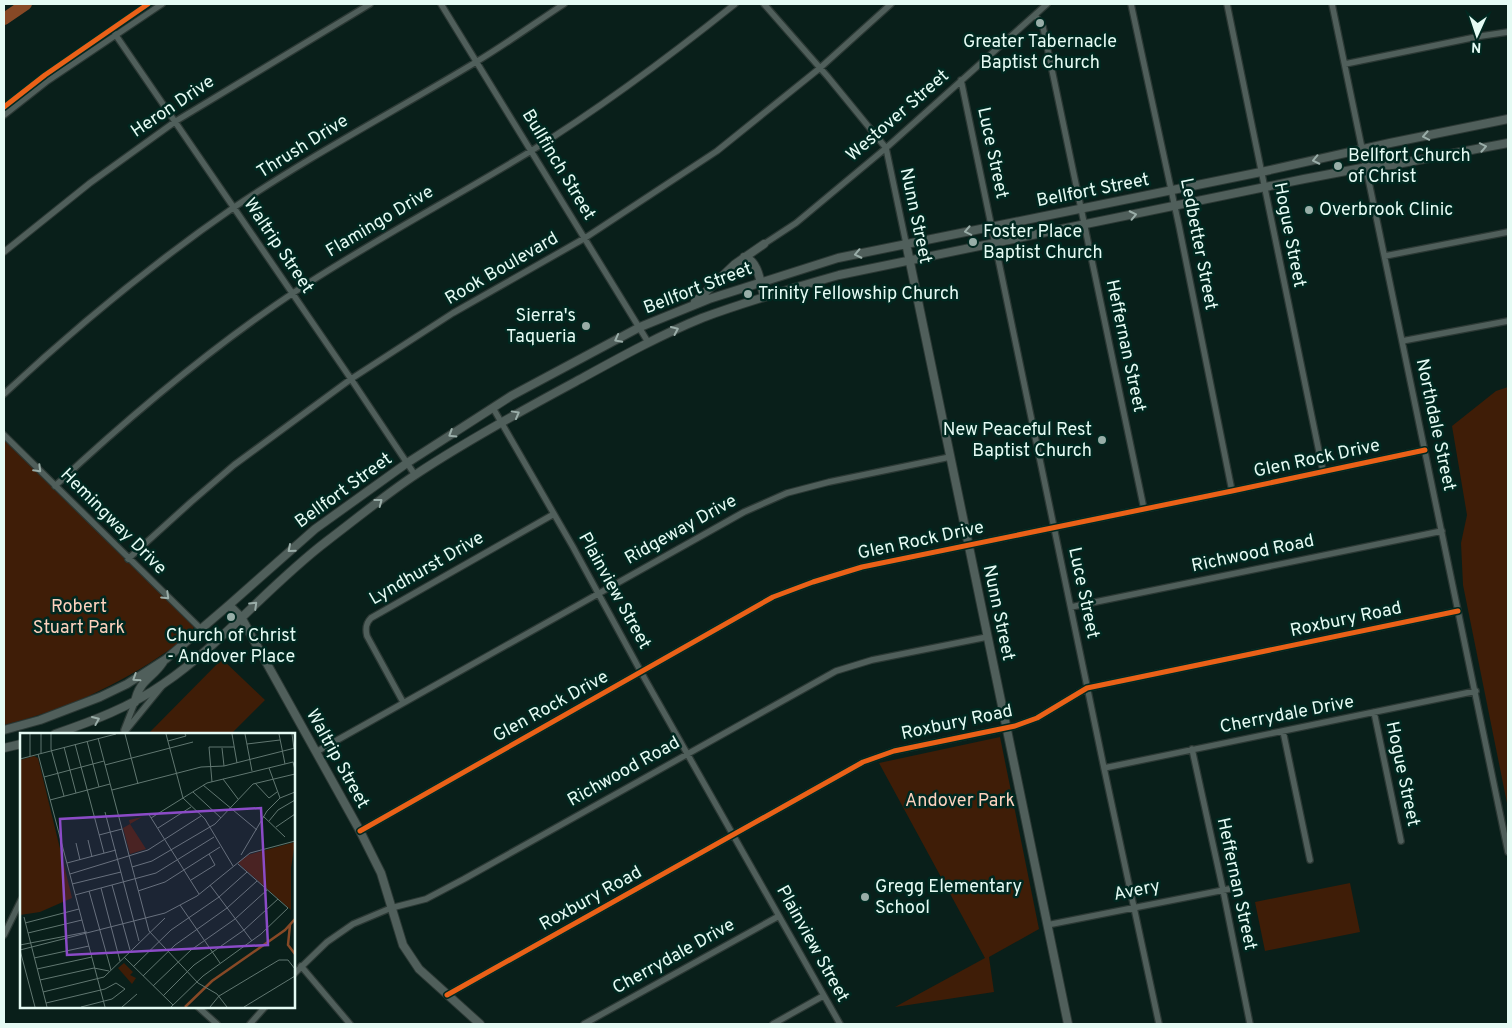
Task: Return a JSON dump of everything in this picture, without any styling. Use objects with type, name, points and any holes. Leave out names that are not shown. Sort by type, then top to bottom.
[{"type":"main road","name":"Bellfort Street","points":[[4,730],[40,720],[100,697],[127,684],[166,659],[315,528],[407,463],[511,396],[640,327],[760,282],[838,258],[1261,172],[1508,119]]},
{"type":"main road","name":"Bellfort Street","points":[[58,733],[92,722],[135,702],[164,683],[215,642],[283,577],[325,542],[415,475],[501,422],[648,342],[702,318],[764,296],[839,274],[1367,167],[1392,165],[1508,143]]},
{"type":"main road","points":[[686,309],[704,295],[744,257],[764,244]]},
{"type":"main road","points":[[764,244],[758,254],[756,266],[764,296]]},
{"type":"main road","name":"Nunn Street","points":[[906,244],[1068,1024]]},
{"type":"main road","points":[[744,257],[750,259],[756,266]]},
{"type":"main road","points":[[315,528],[325,542]]},
{"type":"main road","name":"Waltrip Street","points":[[229,605],[241,617],[360,831],[381,873],[403,945],[419,969],[480,1024]]},
{"type":"main road","points":[[135,702],[139,688],[159,669],[166,659]]},
{"type":"main road","points":[[4,748],[20,744]]},
{"type":"street","points":[[4,115],[46,82],[162,4]]},
{"type":"street","name":"Heron Drive","points":[[4,252],[90,183],[176,121],[370,4]]},
{"type":"street","name":"Bullfinch Street","points":[[441,4],[648,342]]},
{"type":"street","name":"Thrush Drive","points":[[4,394],[110,300],[234,208],[351,134],[477,61],[564,4]]},
{"type":"street","name":"Flamingo Drive","points":[[55,486],[158,394],[202,358],[293,294],[422,213],[531,150],[646,72],[736,4]]},
{"type":"street","points":[[764,4],[886,148]]},
{"type":"street","name":"Rook Boulevard","points":[[128,559],[234,465],[351,379],[453,313],[585,238],[717,151],[820,68],[891,4]]},
{"type":"street","name":"Westover Street","points":[[764,244],[796,223],[886,148],[1047,4]]},
{"type":"street","name":"Ledbetter Street","points":[[1131,4],[1172,190],[1232,491]]},
{"type":"street","name":"Hogue Street","points":[[1227,4],[1323,471]]},
{"type":"street","name":"Northdale Street","points":[[1332,4],[1364,150],[1508,852]]},
{"type":"street","name":"Heffernan Street","points":[[1035,15],[1043,27],[1144,509]]},
{"type":"street","points":[[1345,64],[1508,32]]},
{"type":"street","name":"Waltrip Street","points":[[115,34],[176,121],[415,475]]},
{"type":"street","name":"Luce Street","points":[[961,80],[1159,1024]]},
{"type":"street","name":"Nunn Street","points":[[886,148],[906,244]]},
{"type":"street","points":[[1385,256],[1508,232]]},
{"type":"street","points":[[1402,341],[1508,321]]},
{"type":"street","name":"Plainview Street","points":[[493,408],[840,1024]]},
{"type":"street","name":"Hemingway Drive","points":[[4,435],[201,629]]},
{"type":"street","name":"Glen Rock Drive","points":[[360,831],[773,597],[813,582],[862,566],[1425,450]]},
{"type":"street","name":"Ridgeway Drive","points":[[316,752],[744,512],[788,493],[828,482],[950,457]]},
{"type":"street","name":"Lyndhurst Drive","points":[[403,702],[367,636],[366,626],[368,621],[554,514]]},
{"type":"street","name":"Richwood Road","points":[[1071,607],[1442,531]]},
{"type":"street","name":"Roxbury Road","points":[[448,995],[863,762],[894,751],[1016,726],[1037,718],[1087,688],[1458,611]]},
{"type":"street","name":"Richwood Road","points":[[295,973],[300,966],[338,933],[368,917],[391,908],[426,899],[686,753],[836,672],[872,660],[987,637]]},
{"type":"street","points":[[124,733],[152,701],[164,683]]},
{"type":"street","name":"Cherrydale Drive","points":[[1104,768],[1476,691]]},
{"type":"street","points":[[123,733],[135,702]]},
{"type":"street","name":"Hogue Street","points":[[1374,712],[1401,841]]},
{"type":"street","points":[[1283,731],[1310,860]]},
{"type":"street","name":"Heffernan Street","points":[[1192,749],[1250,1024]]},
{"type":"street","name":"Avery","points":[[1047,925],[1234,888]]},
{"type":"street","points":[[4,935],[20,902]]},
{"type":"street","name":"Cherrydale Drive","points":[[584,1024],[779,916]]},
{"type":"street","points":[[300,966],[350,1024]]},
{"type":"street","points":[[773,1024],[823,996]]},
{"type":"street","points":[[199,1008],[217,1024]]},
{"type":"street","points":[[250,1024],[264,1008]]},
{"type":"green space","points":[[1508,387],[1508,808],[1463,585],[1461,543],[1467,515],[1452,426],[1496,391]]},
{"type":"green space","name":"Robert Stuart Park","points":[[4,437],[194,627],[186,637],[169,650],[110,686],[48,712],[4,725]]},
{"type":"green space","points":[[222,659],[265,700],[232,733],[149,733]]},
{"type":"green space","name":"Andover Park","points":[[1000,737],[1039,929],[989,957],[994,992],[895,1007],[985,958],[879,763]]},
{"type":"green space","points":[[1350,883],[1360,932],[1265,951],[1255,902]]},
{"type":"waterway","points":[[4,19],[26,4]]},
{"type":"cycle path","points":[[4,107],[45,75],[148,4]]},
{"type":"cycle path","points":[[360,831],[773,597],[813,582],[862,567],[1425,450]]},
{"type":"cycle path","points":[[447,995],[863,762],[894,751],[1015,726],[1037,718],[1087,688],[1458,611]]},
{"type":"place","name":"Greater Tabernacle Baptist Church","points":[[1040,23]]},
{"type":"place","name":"Bellfort Church of Christ","points":[[1338,166]]},
{"type":"place","name":"Overbrook Clinic","points":[[1309,210]]},
{"type":"place","name":"Foster Place Baptist Church","points":[[973,242]]},
{"type":"place","name":"Trinity Fellowship Church","points":[[748,294]]},
{"type":"place","name":"Sierra's Taqueria","points":[[586,326]]},
{"type":"place","name":"New Peaceful Rest Baptist Church","points":[[1102,440]]},
{"type":"place","name":"Church of Christ - Andover Place","points":[[231,617]]},
{"type":"place","name":"Gregg Elementary School","points":[[865,897]]}]
